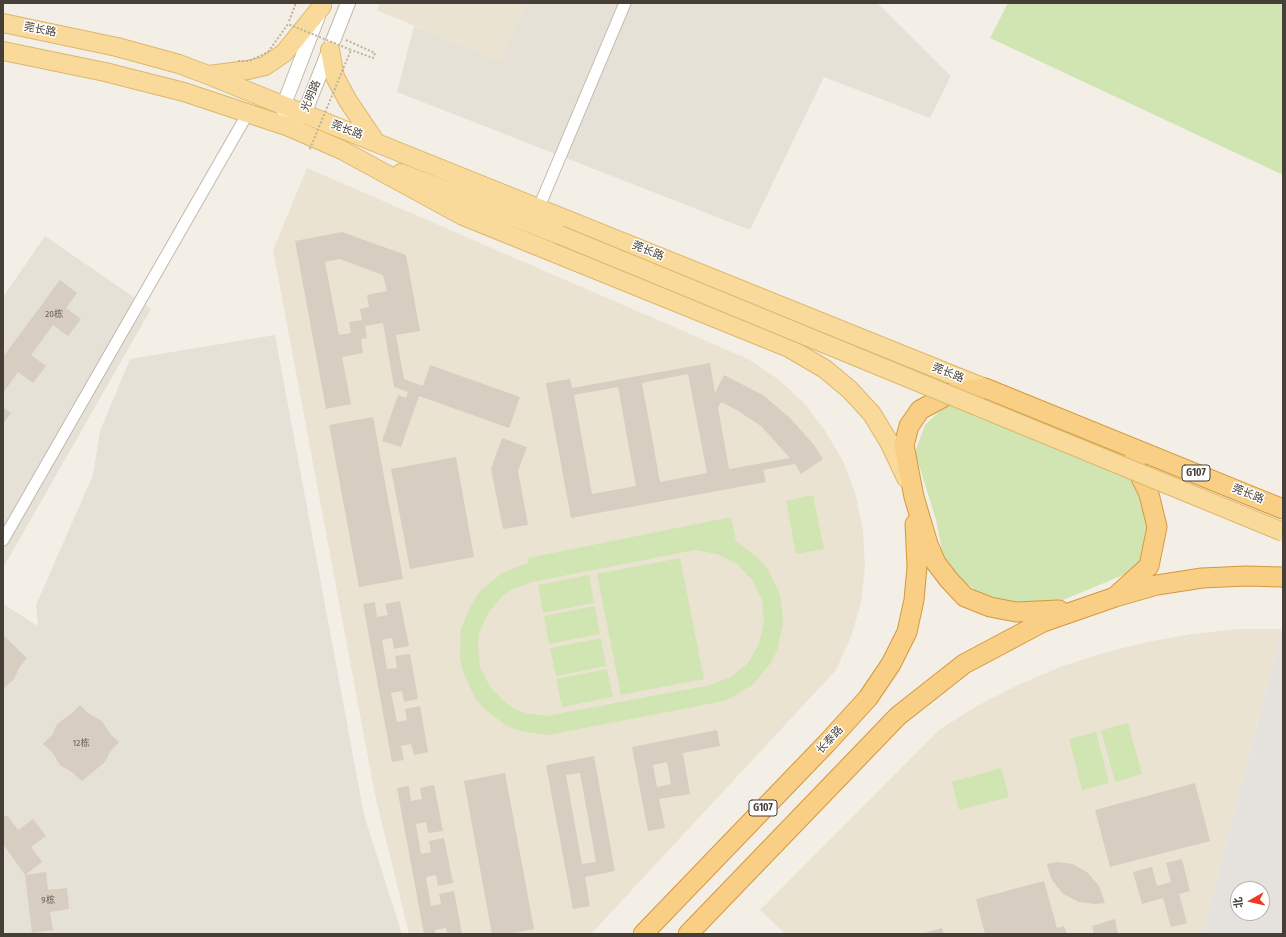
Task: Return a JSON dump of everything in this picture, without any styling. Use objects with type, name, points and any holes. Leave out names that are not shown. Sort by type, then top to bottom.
[{"type":"highway","name":"G107","points":[[914,497],[904,445],[909,426],[920,410],[951,393],[986,388]]},
{"type":"highway","name":"莞长路","points":[[986,388],[1283,509]]},
{"type":"highway","points":[[1108,437],[1134,462],[1149,494],[1157,527],[1149,566],[1114,597]]},
{"type":"highway","points":[[914,497],[928,544],[936,563],[965,597],[990,607],[1016,612],[1044,612],[1084,608]]},
{"type":"highway","name":"长泰路","points":[[643,934],[826,744],[868,698],[892,664],[907,632],[914,600],[917,567],[914,497]]},
{"type":"highway","points":[[688,934],[898,716],[964,664],[1042,622],[1114,597],[1157,585],[1202,578],[1246,576],[1283,577]]},
{"type":"main road","points":[[208,75],[248,70],[265,66],[284,53],[322,4]]},
{"type":"main road","name":"莞长路","points":[[3,23],[117,47],[179,64],[375,141],[986,388]]},
{"type":"main road","points":[[330,50],[335,77],[348,101],[375,141]]},
{"type":"main road","name":"莞长路","points":[[3,51],[106,72],[184,92],[289,127],[351,154],[560,235],[1283,532]]},
{"type":"main road","name":"莞长路","points":[[351,154],[463,216],[789,348],[825,369],[850,390],[872,414],[900,464],[914,497]]},
{"type":"street","name":"光明路","points":[[322,4],[283,106],[289,127],[304,114],[348,3]]},
{"type":"street","points":[[539,207],[625,3]]},
{"type":"street","points":[[3,540],[248,113]]},
{"type":"path","points":[[238,61],[250,61],[268,52],[288,24],[296,3]]},
{"type":"path","points":[[288,24],[373,58],[375,53],[354,45]]},
{"type":"path","points":[[309,151],[351,50]]},
{"type":"shaded area","points":[[380,3],[526,3],[500,62],[377,10]]},
{"type":"shaded area","points":[[526,3],[877,3],[951,76],[930,118],[824,77],[750,230],[397,92],[414,26],[500,61]]},
{"type":"shaded area","points":[[307,168],[748,359],[778,379],[804,403],[826,432],[844,463],[856,496],[863,531],[865,567],[861,603],[851,637],[836,670],[591,934],[409,934],[375,795],[273,250]]},
{"type":"shaded area","points":[[45,236],[151,309],[3,568],[3,297]]},
{"type":"shaded area","points":[[275,335],[364,815],[402,934],[3,934],[3,604],[38,626],[36,605],[93,475],[100,431],[130,359]]},
{"type":"shaded area","points":[[1237,629],[1282,629],[1202,934],[785,934],[760,910],[939,730],[977,706],[1018,685],[1060,667],[1103,653],[1147,642],[1192,634]]},
{"type":"shaded area","points":[[1282,629],[1283,934],[1202,934]]},
{"type":"green space","points":[[1008,3],[1283,3],[1283,175],[990,38]]},
{"type":"green space","points":[[968,396],[996,399],[1103,440],[1124,457],[1148,517],[1148,546],[1140,568],[1063,600],[1032,607],[992,602],[962,580],[944,560],[936,520],[915,452],[925,425],[941,410]]},
{"type":"green space","points":[[813,495],[824,549],[796,554],[786,501]]},
{"type":"green space","points":[[731,517],[736,541],[758,558],[768,569],[780,595],[783,623],[777,651],[770,664],[752,685],[727,700],[548,735],[520,731],[507,726],[484,709],[475,698],[463,672],[460,658],[461,629],[472,603],[480,591],[502,573],[528,563],[528,558]],"holes":[[[695,550],[717,554],[737,564],[752,580],[762,600],[764,622],[759,644],[748,663],[731,677],[710,685],[547,716],[526,713],[515,709],[506,703],[490,687],[480,667],[478,645],[479,634],[488,613],[502,596],[511,590],[532,582]]]},
{"type":"green space","points":[[680,558],[704,679],[621,695],[597,574]]},
{"type":"green space","points":[[589,575],[594,603],[543,613],[538,585]]},
{"type":"green space","points":[[595,606],[600,634],[549,644],[544,616]]},
{"type":"green space","points":[[601,638],[606,666],[556,676],[550,648]]},
{"type":"green space","points":[[607,669],[613,697],[562,707],[556,679]]},
{"type":"green space","points":[[1128,723],[1142,774],[1115,782],[1101,730]]},
{"type":"green space","points":[[1096,732],[1109,783],[1082,790],[1069,739]]},
{"type":"green space","points":[[1001,768],[1009,797],[959,810],[952,782]]},
{"type":"building","points":[[342,232],[406,255],[420,331],[396,335],[404,379],[423,386],[430,365],[520,397],[509,428],[419,396],[401,447],[382,441],[398,395],[406,398],[408,392],[394,387],[383,323],[365,326],[367,338],[361,339],[363,353],[342,357],[351,404],[326,409],[295,241]],"holes":[[[340,259],[383,275],[387,291],[367,295],[369,307],[360,309],[362,320],[349,322],[351,333],[339,335],[325,262]]]},
{"type":"building","points":[[60,280],[77,293],[66,308],[81,319],[68,336],[53,325],[31,355],[46,366],[33,383],[18,372],[3,393],[3,357]]},
{"type":"building","points":[[710,363],[715,393],[724,375],[763,395],[790,418],[814,445],[823,459],[801,474],[795,464],[763,470],[766,482],[571,518],[546,383],[570,379],[572,388]],"holes":[[[688,374],[707,473],[660,482],[642,383]],[[618,387],[636,486],[592,494],[574,395]],[[721,402],[735,409],[761,426],[790,458],[729,469],[718,408]]]},
{"type":"building","points":[[3,407],[11,413],[3,424]]},
{"type":"building","points":[[373,417],[403,579],[359,587],[329,425]]},
{"type":"building","points":[[502,438],[527,447],[518,471],[528,525],[503,529],[491,469]]},
{"type":"building","points":[[456,457],[474,557],[410,569],[391,469]]},
{"type":"building","points":[[400,601],[409,646],[394,649],[392,638],[382,640],[387,669],[397,668],[395,656],[410,654],[418,699],[404,702],[402,691],[391,693],[397,722],[407,720],[405,709],[420,706],[428,752],[414,755],[411,744],[401,746],[404,760],[392,762],[363,604],[375,602],[377,617],[388,615],[385,604]]},
{"type":"building","points":[[3,635],[27,658],[19,668],[14,679],[3,689]]},
{"type":"building","points":[[80,705],[89,714],[102,721],[110,734],[119,742],[110,752],[105,762],[82,781],[60,765],[52,752],[43,744],[52,735],[57,724],[71,714]]},
{"type":"building","points":[[717,730],[720,746],[683,753],[690,794],[659,799],[665,828],[648,831],[632,747]],"holes":[[[667,762],[671,784],[657,787],[653,765]]]},
{"type":"building","points":[[594,756],[615,871],[585,877],[590,906],[573,909],[546,765]],"holes":[[[580,773],[596,862],[582,864],[566,775]]]},
{"type":"building","points":[[505,773],[534,929],[509,934],[492,934],[464,781]]},
{"type":"building","points":[[1195,783],[1210,841],[1110,867],[1095,810]]},
{"type":"building","points":[[434,785],[443,831],[428,833],[426,822],[416,824],[421,854],[431,852],[429,841],[444,838],[453,883],[438,886],[436,875],[426,877],[431,906],[441,904],[439,894],[454,891],[462,934],[447,934],[446,928],[435,930],[436,934],[424,934],[397,788],[409,786],[411,801],[422,799],[420,788]]},
{"type":"building","points":[[7,815],[18,830],[33,819],[46,836],[31,847],[42,862],[25,875],[3,844],[3,818]]},
{"type":"building","points":[[1182,859],[1190,891],[1179,894],[1187,923],[1171,927],[1163,898],[1142,904],[1133,872],[1152,867],[1157,886],[1171,882],[1166,863]]},
{"type":"building","points":[[1056,862],[1073,864],[1088,873],[1099,886],[1105,903],[1096,904],[1079,902],[1063,894],[1052,880],[1047,864]]},
{"type":"building","points":[[46,872],[48,890],[67,888],[69,909],[50,912],[53,930],[32,933],[25,875]]},
{"type":"building","points":[[1044,881],[1057,928],[1064,926],[1067,934],[985,934],[976,899]]},
{"type":"building","points":[[1115,919],[1118,934],[1094,934],[1092,926]]},
{"type":"building","points":[[942,928],[944,934],[924,933]]}]
